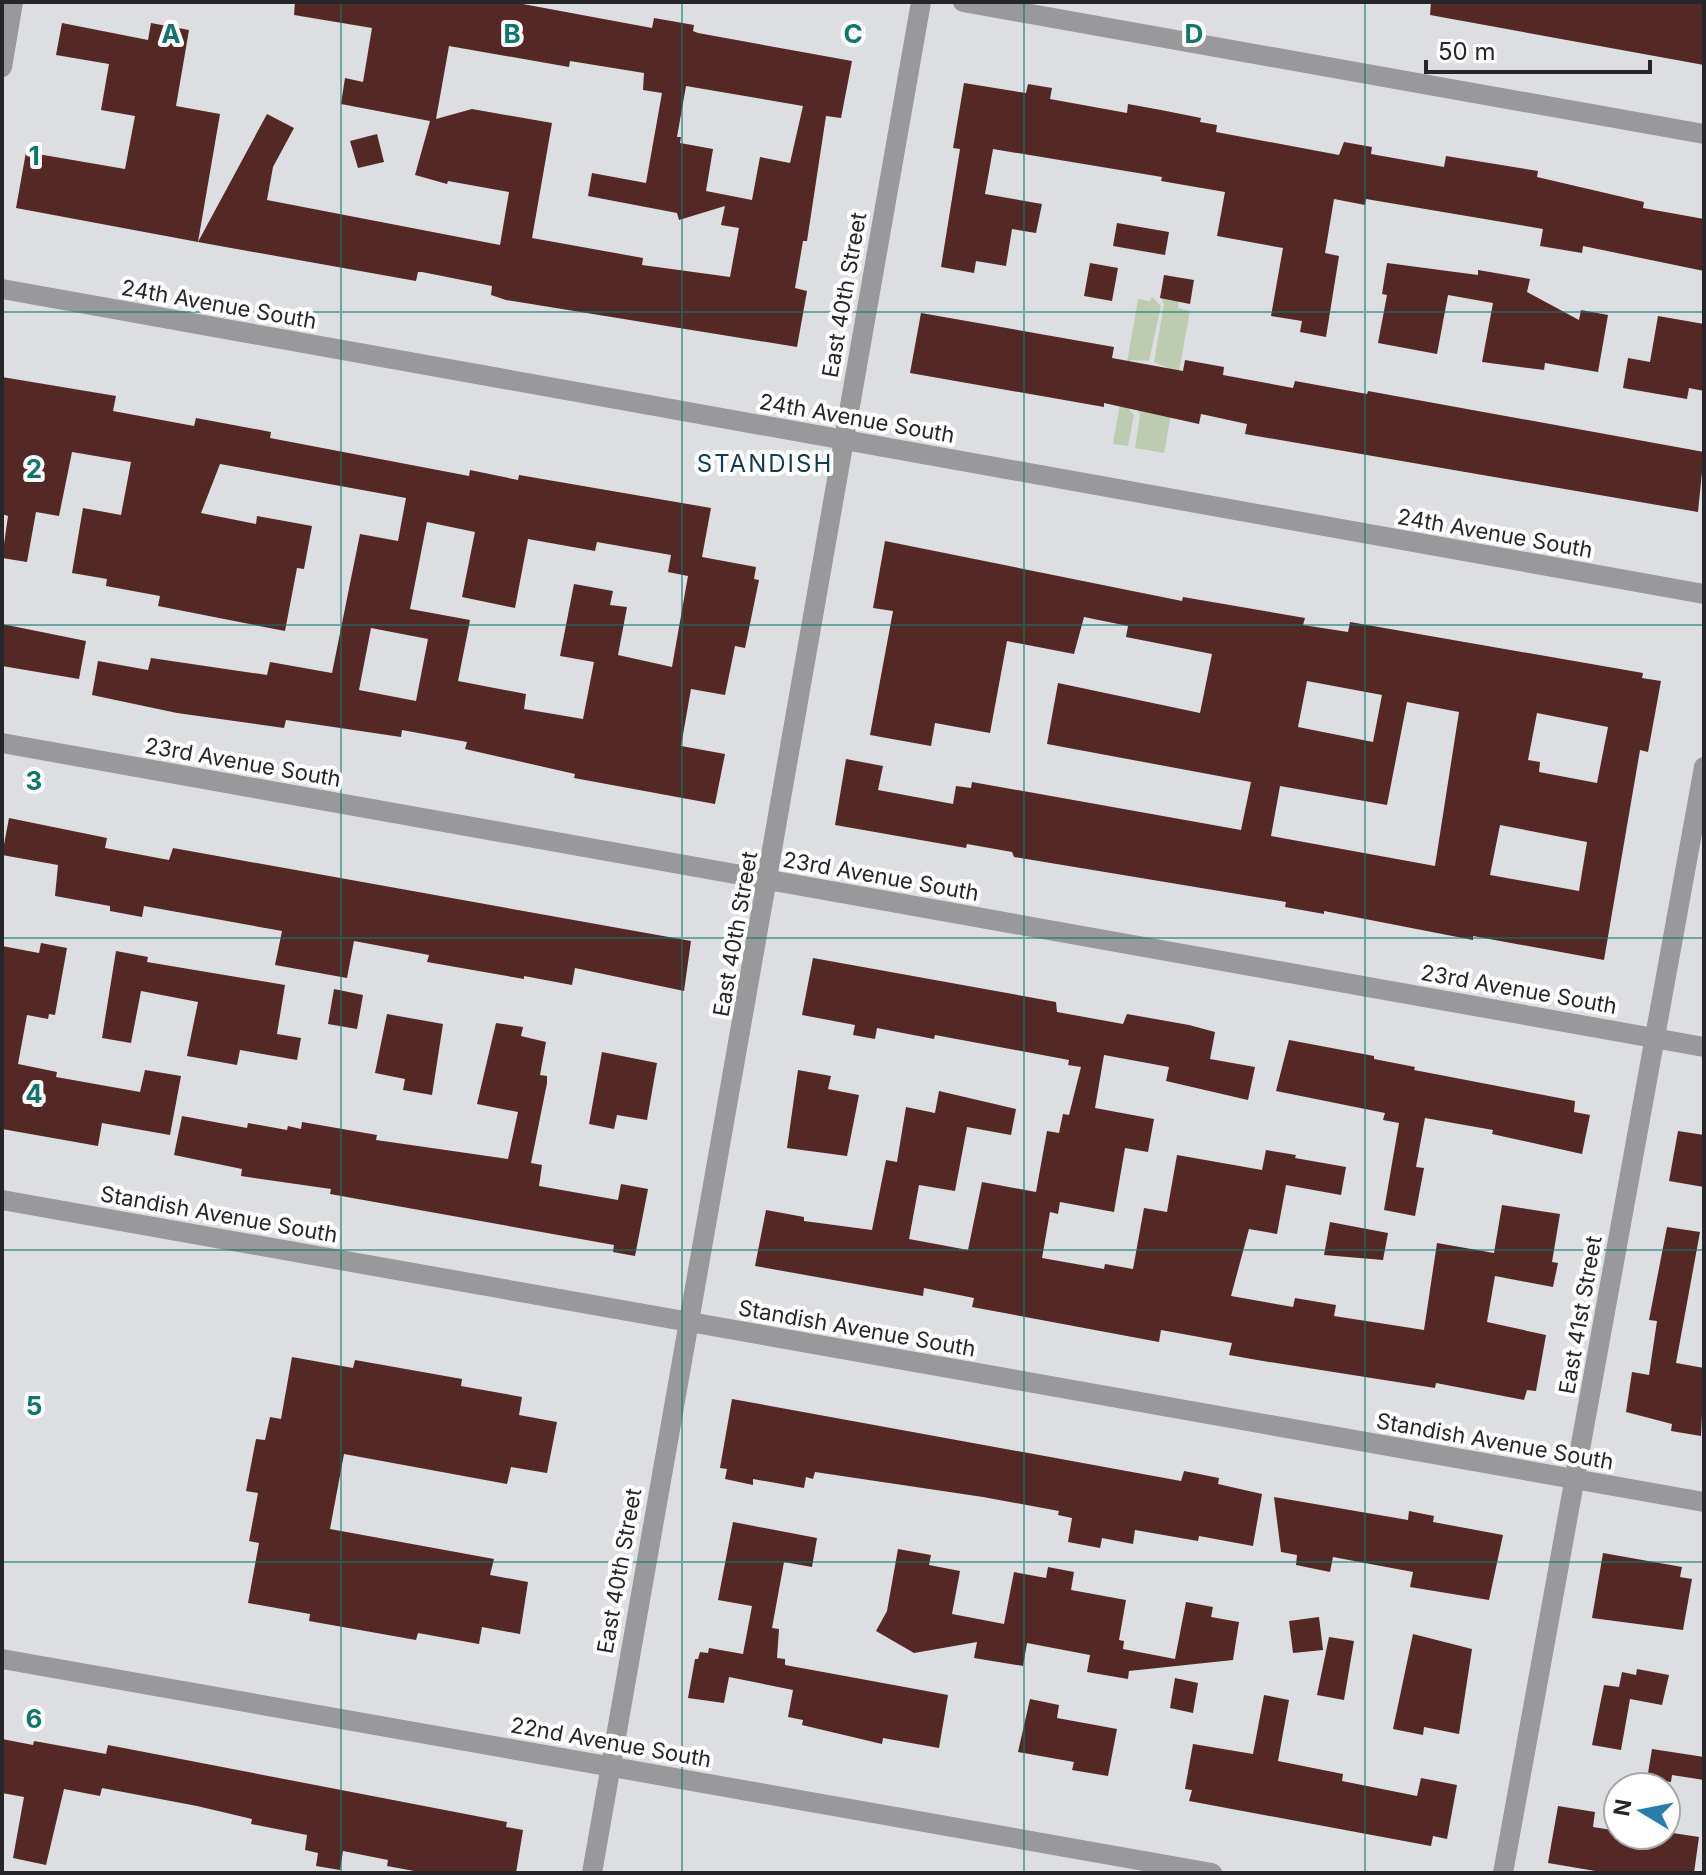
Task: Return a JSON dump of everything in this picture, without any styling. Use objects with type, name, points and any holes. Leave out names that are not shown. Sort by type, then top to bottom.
[{"type":"street","points":[[2,67],[13,2]]},
{"type":"street","name":"East 40th Street","points":[[592,1873],[769,881],[921,2]]},
{"type":"street","points":[[963,2],[1704,134]]},
{"type":"street","name":"24th Avenue South","points":[[2,289],[1704,594]]},
{"type":"street","name":"23rd Avenue South","points":[[2,743],[1704,1047]]},
{"type":"street","name":"East 41st Street","points":[[1503,1873],[1704,767]]},
{"type":"street","name":"Standish Avenue South","points":[[2,1200],[1704,1502]]},
{"type":"street","name":"22nd Avenue South","points":[[2,1659],[1212,1873]]},
{"type":"green space","points":[[1152,297],[1161,306],[1149,361],[1130,360],[1122,401],[1134,415],[1128,446],[1113,444],[1138,299],[1150,301]]},
{"type":"green space","points":[[1161,297],[1179,300],[1178,308],[1190,311],[1164,453],[1135,448],[1138,410],[1171,369],[1154,362],[1164,304]]},
{"type":"building","points":[[295,2],[512,2],[652,28],[654,18],[694,25],[693,31],[698,33],[852,61],[841,118],[826,116],[807,241],[803,241],[795,288],[807,291],[797,347],[506,300],[491,295],[492,286],[422,272],[418,272],[416,281],[198,242],[267,114],[294,128],[273,167],[267,200],[500,245],[509,192],[448,181],[447,184],[415,175],[430,121],[341,104],[345,78],[363,82],[372,28],[294,15]],"holes":[[[449,46],[569,67],[570,61],[644,73],[643,90],[662,93],[646,183],[592,173],[588,196],[677,213],[679,220],[725,206],[721,225],[739,228],[730,277],[642,265],[643,258],[532,238],[552,123],[472,109],[436,119]],[[686,86],[803,106],[790,163],[760,157],[752,200],[706,191],[713,149],[680,143],[681,137],[677,137]]]},
{"type":"building","points":[[1431,2],[1704,2],[1704,65],[1430,15]]},
{"type":"building","points":[[62,23],[148,40],[151,23],[189,30],[176,106],[220,114],[198,242],[16,208],[26,152],[125,169],[135,116],[101,110],[109,64],[56,55]]},
{"type":"building","points":[[964,83],[1026,93],[1028,84],[1052,88],[1050,99],[1127,113],[1128,104],[1161,110],[1201,118],[1200,122],[1217,125],[1216,132],[1339,155],[1344,142],[1372,147],[1371,154],[1444,167],[1446,156],[1538,171],[1537,177],[1644,202],[1643,208],[1704,219],[1704,271],[1583,246],[1582,253],[1540,246],[1543,229],[1366,199],[1365,205],[1334,199],[1325,253],[1339,256],[1326,337],[1300,332],[1302,321],[1271,316],[1283,248],[1217,236],[1225,192],[1161,181],[1162,177],[993,149],[985,194],[1042,204],[1036,233],[1012,229],[1006,266],[976,261],[974,273],[941,267],[960,149],[953,148]]},
{"type":"building","points":[[377,134],[384,162],[358,168],[350,141]]},
{"type":"building","points":[[1117,223],[1169,232],[1165,255],[1113,246]]},
{"type":"building","points":[[1090,263],[1118,268],[1112,301],[1084,296]]},
{"type":"building","points":[[1387,263],[1478,275],[1478,270],[1530,279],[1527,292],[1579,320],[1581,310],[1608,315],[1598,372],[1545,363],[1544,370],[1482,362],[1493,303],[1448,295],[1437,354],[1378,343],[1387,295],[1382,294]]},
{"type":"building","points":[[1164,275],[1194,280],[1190,304],[1160,298]]},
{"type":"building","points":[[921,313],[1114,347],[1112,358],[1183,371],[1185,360],[1224,367],[1223,375],[1293,388],[1295,381],[1367,394],[1368,391],[1704,452],[1698,512],[1245,434],[1247,424],[1201,414],[1199,424],[1104,403],[1104,407],[910,373]]},
{"type":"building","points":[[1658,316],[1704,324],[1704,391],[1689,388],[1687,399],[1623,388],[1628,358],[1650,362]]},
{"type":"building","points":[[2,377],[116,396],[113,411],[194,426],[196,418],[271,432],[270,438],[469,476],[470,470],[518,480],[519,475],[711,508],[702,557],[756,567],[754,579],[759,580],[745,648],[735,646],[725,695],[691,689],[681,746],[725,754],[715,804],[574,778],[575,774],[465,749],[467,742],[402,730],[401,737],[286,720],[284,728],[177,713],[92,695],[98,661],[148,670],[151,658],[267,675],[270,662],[332,673],[360,534],[398,541],[406,498],[220,464],[201,513],[256,524],[257,516],[312,526],[304,569],[297,568],[285,631],[158,606],[160,596],[106,586],[107,579],[72,573],[83,508],[121,515],[131,462],[72,452],[59,516],[36,512],[27,562],[2,558],[8,516],[2,514]],"holes":[[[427,522],[475,532],[462,597],[515,608],[528,539],[595,551],[597,542],[671,555],[668,572],[688,576],[672,667],[618,655],[627,607],[610,605],[613,591],[574,584],[560,656],[594,662],[583,719],[524,709],[526,694],[458,681],[470,620],[410,609]],[[371,628],[428,639],[416,701],[359,690]]]},
{"type":"building","points":[[885,541],[1182,601],[1183,597],[1305,618],[1303,625],[1348,632],[1350,622],[1643,673],[1642,678],[1661,681],[1648,752],[1640,750],[1604,960],[1473,936],[1473,940],[1324,911],[1324,914],[1285,907],[1286,902],[1014,857],[1012,852],[967,844],[966,848],[835,825],[846,759],[883,766],[878,790],[953,804],[956,786],[971,788],[972,782],[1241,830],[1251,782],[1047,744],[1058,683],[1200,713],[1212,654],[1126,637],[1128,626],[1084,617],[1074,654],[1007,641],[990,733],[935,723],[931,746],[870,735],[893,611],[873,608]],"holes":[[[1307,681],[1382,695],[1373,742],[1298,727]],[[1407,702],[1459,712],[1435,866],[1271,836],[1280,786],[1387,805]],[[1537,713],[1608,727],[1597,783],[1539,772],[1540,762],[1528,760]],[[1500,825],[1587,842],[1579,891],[1490,875]]]},
{"type":"building","points":[[2,624],[86,641],[79,679],[2,666]]},
{"type":"building","points":[[9,818],[107,838],[105,848],[169,860],[173,848],[691,941],[684,991],[575,968],[572,985],[524,976],[524,979],[427,962],[429,955],[354,941],[347,978],[275,965],[282,931],[144,906],[142,917],[110,911],[110,906],[55,896],[58,865],[2,855]]},
{"type":"building","points":[[41,943],[67,948],[55,1015],[49,1014],[48,1019],[27,1015],[18,1064],[57,1072],[56,1077],[140,1092],[145,1070],[181,1076],[170,1135],[102,1123],[98,1146],[2,1129],[2,946],[39,953]]},
{"type":"building","points":[[116,951],[148,957],[147,962],[285,985],[277,1034],[301,1038],[297,1060],[240,1050],[237,1065],[187,1056],[198,1002],[141,991],[131,1043],[102,1038]]},
{"type":"building","points":[[813,958],[1056,1002],[1057,1012],[1123,1024],[1127,1014],[1189,1025],[1215,1032],[1210,1059],[1255,1067],[1248,1100],[1166,1081],[1169,1067],[1104,1055],[1095,1108],[1154,1119],[1148,1152],[1125,1148],[1114,1212],[1060,1202],[1058,1214],[1050,1212],[1042,1258],[1104,1269],[1105,1264],[1133,1269],[1144,1208],[1167,1212],[1177,1155],[1262,1170],[1266,1150],[1296,1155],[1295,1158],[1346,1167],[1341,1195],[1286,1185],[1277,1234],[1249,1229],[1231,1296],[1293,1307],[1295,1298],[1336,1305],[1334,1316],[1424,1330],[1437,1243],[1494,1253],[1502,1205],[1560,1214],[1552,1262],[1558,1263],[1553,1287],[1495,1276],[1487,1322],[1546,1335],[1536,1391],[1527,1390],[1524,1400],[1436,1383],[1435,1388],[1263,1361],[1229,1355],[1232,1343],[1161,1330],[1159,1342],[972,1307],[974,1298],[924,1288],[923,1296],[755,1266],[766,1210],[804,1217],[804,1221],[872,1230],[886,1160],[897,1162],[906,1107],[935,1113],[939,1091],[1016,1109],[1011,1135],[967,1127],[955,1191],[919,1185],[909,1239],[968,1250],[982,1182],[1036,1192],[1047,1131],[1059,1133],[1063,1114],[1069,1115],[1081,1067],[1068,1065],[1069,1060],[935,1035],[934,1039],[877,1028],[875,1039],[853,1035],[855,1025],[802,1015]]},
{"type":"building","points":[[334,989],[363,995],[357,1029],[328,1024]]},
{"type":"building","points":[[387,1014],[443,1024],[432,1095],[403,1090],[405,1079],[375,1073]]},
{"type":"building","points":[[496,1023],[523,1027],[521,1036],[546,1042],[540,1075],[547,1076],[547,1083],[531,1163],[542,1165],[539,1186],[618,1200],[621,1184],[648,1189],[635,1256],[613,1252],[614,1245],[330,1194],[331,1189],[241,1176],[242,1169],[174,1155],[182,1116],[247,1128],[248,1123],[287,1130],[288,1126],[301,1129],[302,1122],[377,1135],[376,1140],[508,1159],[518,1112],[477,1104]]},
{"type":"building","points":[[1289,1040],[1374,1056],[1374,1059],[1415,1067],[1414,1070],[1575,1101],[1574,1112],[1590,1115],[1582,1154],[1492,1134],[1493,1130],[1425,1118],[1416,1167],[1424,1168],[1415,1216],[1384,1210],[1399,1123],[1383,1120],[1385,1113],[1276,1091]]},
{"type":"building","points":[[602,1052],[657,1063],[647,1120],[617,1115],[614,1129],[589,1124]]},
{"type":"building","points":[[798,1070],[831,1076],[828,1089],[859,1095],[847,1156],[787,1148]]},
{"type":"building","points":[[1678,1131],[1704,1135],[1704,1187],[1669,1181]]},
{"type":"building","points":[[1330,1222],[1388,1233],[1383,1260],[1324,1255]]},
{"type":"building","points":[[1667,1227],[1700,1232],[1676,1363],[1704,1368],[1701,1436],[1671,1431],[1672,1424],[1626,1412],[1632,1372],[1649,1375],[1657,1321],[1649,1320]]},
{"type":"building","points":[[292,1357],[353,1368],[355,1360],[462,1379],[461,1386],[522,1397],[519,1415],[557,1422],[547,1473],[511,1467],[507,1484],[344,1454],[330,1529],[494,1559],[490,1575],[528,1582],[520,1634],[482,1627],[479,1644],[418,1633],[416,1640],[309,1621],[310,1614],[248,1603],[259,1543],[249,1541],[258,1493],[246,1491],[256,1439],[265,1440],[270,1417],[281,1419]]},
{"type":"building","points":[[732,1399],[1181,1481],[1184,1471],[1219,1478],[1218,1484],[1262,1494],[1253,1546],[1199,1536],[1198,1541],[1135,1530],[1133,1544],[1102,1538],[1100,1548],[1068,1542],[1072,1518],[1058,1515],[1059,1511],[983,1497],[815,1472],[813,1479],[806,1477],[804,1488],[753,1479],[753,1485],[725,1479],[727,1469],[720,1468]]},
{"type":"building","points":[[1274,1497],[1408,1520],[1409,1511],[1434,1516],[1433,1522],[1503,1535],[1489,1600],[1410,1587],[1413,1572],[1333,1557],[1330,1572],[1296,1565],[1297,1555],[1281,1552]]},
{"type":"building","points":[[733,1522],[817,1538],[812,1567],[784,1562],[772,1628],[779,1629],[777,1658],[785,1659],[785,1665],[948,1695],[939,1748],[883,1738],[882,1744],[802,1725],[803,1720],[788,1717],[793,1690],[729,1677],[724,1703],[688,1698],[695,1659],[698,1659],[700,1652],[708,1653],[709,1648],[743,1654],[752,1606],[718,1600]]},
{"type":"building","points":[[898,1549],[931,1555],[929,1565],[960,1571],[952,1614],[1004,1624],[1014,1572],[1046,1578],[1048,1567],[1074,1572],[1071,1590],[1126,1600],[1119,1640],[1124,1641],[1123,1649],[1175,1659],[1186,1602],[1213,1607],[1211,1617],[1239,1622],[1233,1660],[1129,1671],[1128,1679],[1087,1672],[1090,1655],[1027,1643],[1023,1666],[974,1658],[977,1642],[914,1653],[876,1631],[887,1611]]},
{"type":"building","points":[[1603,1553],[1682,1567],[1680,1577],[1692,1579],[1683,1630],[1592,1618]]},
{"type":"building","points":[[1319,1617],[1323,1650],[1293,1653],[1289,1621]]},
{"type":"building","points":[[1413,1634],[1472,1649],[1459,1734],[1424,1727],[1423,1735],[1393,1729]]},
{"type":"building","points":[[1329,1637],[1354,1641],[1344,1700],[1317,1695]]},
{"type":"building","points":[[1637,1669],[1669,1675],[1662,1705],[1630,1699],[1621,1750],[1592,1745],[1604,1685],[1619,1687],[1622,1672],[1636,1675]]},
{"type":"building","points":[[1175,1678],[1198,1683],[1193,1713],[1170,1708]]},
{"type":"building","points":[[1264,1695],[1289,1700],[1278,1761],[1343,1774],[1342,1781],[1417,1796],[1421,1778],[1457,1785],[1447,1839],[1433,1836],[1431,1846],[1189,1801],[1192,1790],[1185,1789],[1193,1744],[1253,1754]]},
{"type":"building","points":[[1030,1699],[1059,1705],[1057,1718],[1117,1729],[1108,1776],[1072,1770],[1074,1762],[1018,1752]]},
{"type":"building","points":[[2,1739],[33,1745],[34,1741],[106,1754],[108,1745],[507,1822],[506,1827],[523,1830],[516,1873],[425,1873],[387,1866],[388,1860],[343,1851],[340,1870],[316,1866],[318,1853],[305,1850],[307,1835],[251,1824],[252,1819],[197,1806],[102,1788],[100,1796],[64,1789],[46,1865],[13,1858],[24,1797],[2,1793]]},
{"type":"building","points":[[1652,1749],[1704,1757],[1704,1780],[1682,1777],[1682,1771],[1648,1771]]},
{"type":"building","points":[[1558,1806],[1595,1812],[1593,1827],[1602,1828],[1602,1851],[1682,1851],[1682,1834],[1699,1837],[1694,1873],[1607,1873],[1548,1863]]},
{"type":"district","name":"STANDISH","points":[[765,464]]}]
